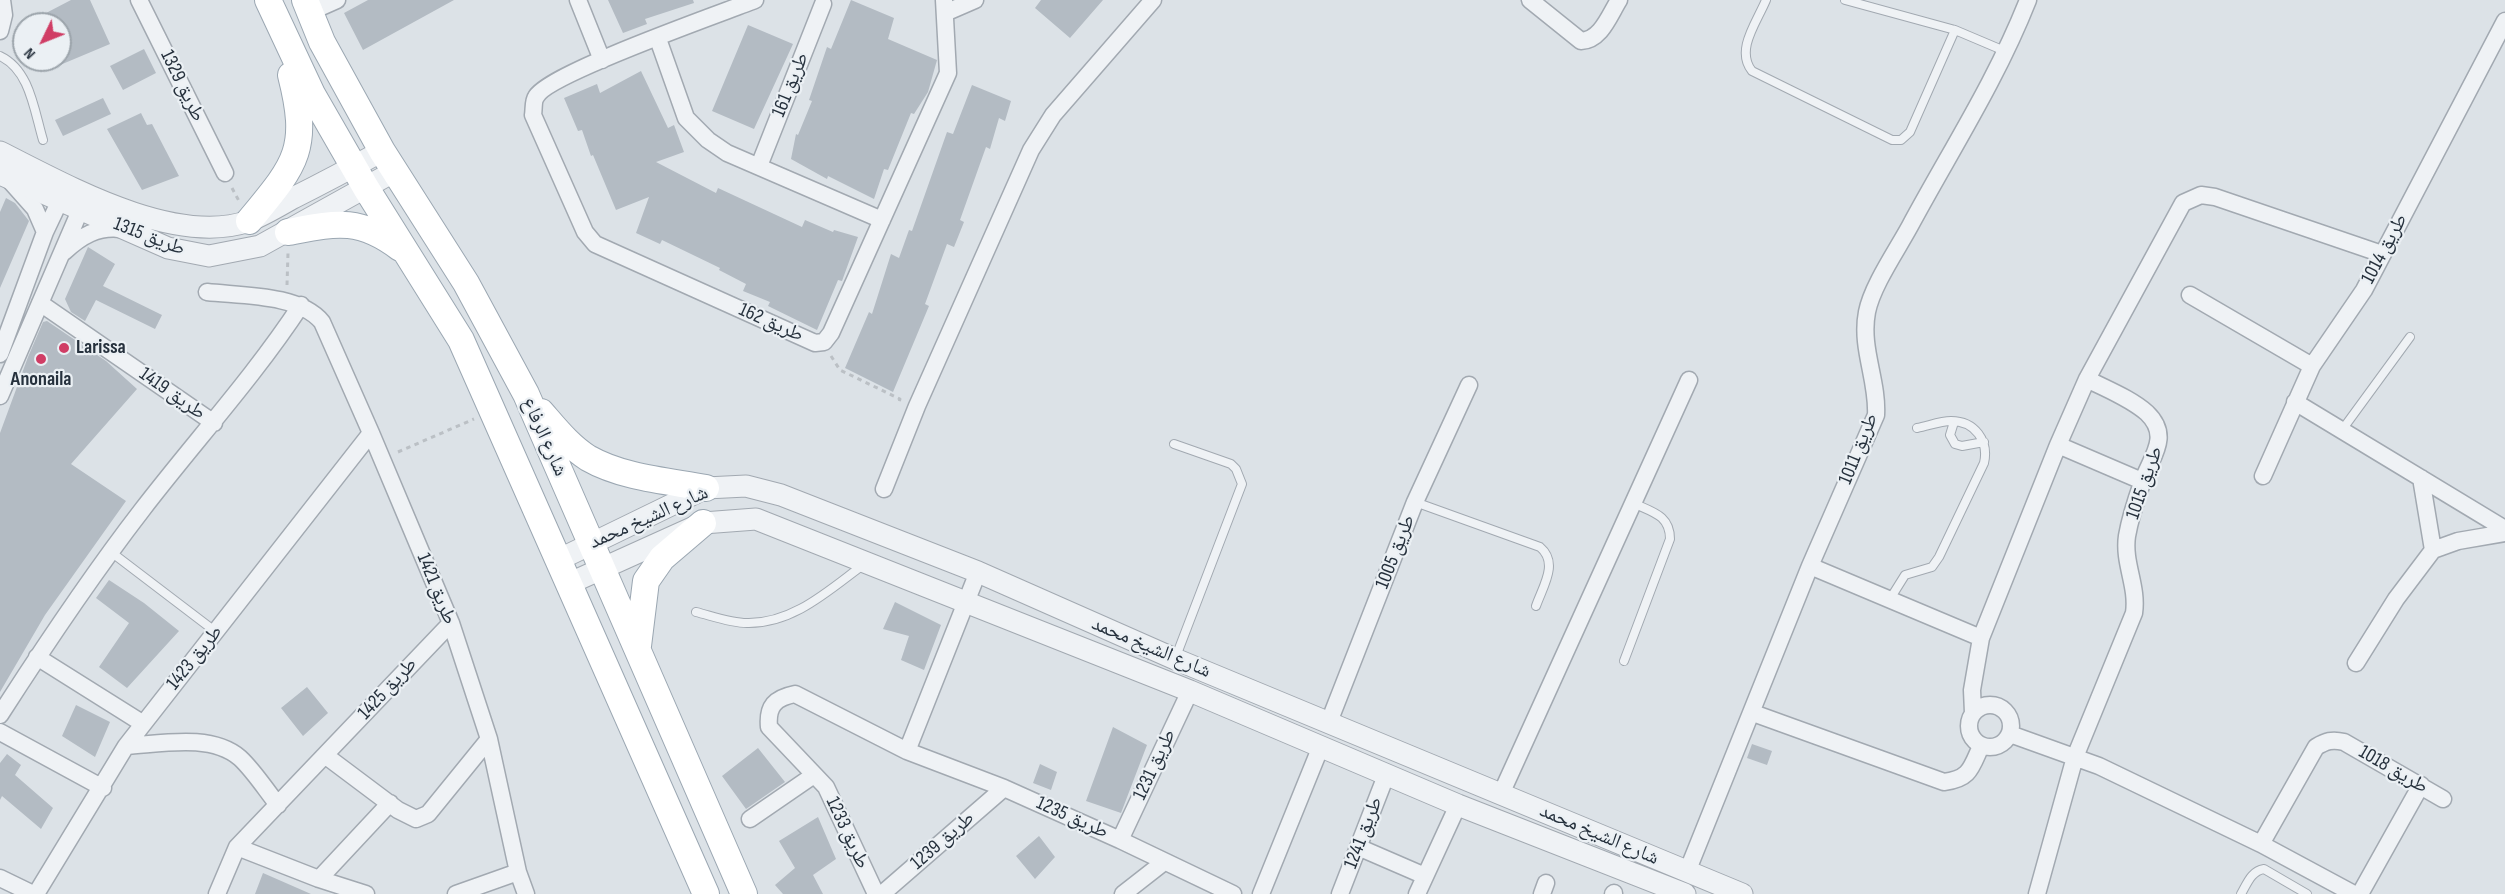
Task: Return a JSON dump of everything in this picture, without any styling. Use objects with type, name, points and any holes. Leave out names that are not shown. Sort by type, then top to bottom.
[{"type":"main road","name":"شارع الرفاع","points":[[308,6],[322,42],[389,161],[466,283],[526,394],[744,894]]},
{"type":"main road","name":"شارع الرفاع","points":[[272,10],[312,94],[360,177],[462,340],[706,894]]},
{"type":"main road","points":[[249,221],[285,175],[296,156],[301,136],[299,106],[272,10]]},
{"type":"main road","points":[[288,231],[340,223],[361,225],[380,233],[410,256]]},
{"type":"main road","points":[[526,394],[566,441],[587,457],[604,465],[642,476],[706,488]]},
{"type":"main road","points":[[637,652],[646,581],[662,558],[703,523]]},
{"type":"street","points":[[0,31],[4,15],[2,0]]},
{"type":"street","name":"طريق 1329","points":[[139,0],[225,173]]},
{"type":"street","points":[[308,6],[337,0]]},
{"type":"street","points":[[578,0],[602,60],[755,0]]},
{"type":"street","points":[[944,6],[975,0]]},
{"type":"street","points":[[884,489],[917,406],[1031,150],[1053,115],[1153,0]]},
{"type":"street","points":[[1530,0],[1581,41],[1590,41],[1598,35],[1619,0]]},
{"type":"street","name":"طريق 1011","points":[[1686,872],[1753,713],[1810,566],[1876,416],[1877,394],[1865,334],[1867,310],[1918,210],[1976,113],[2007,52],[2028,0]]},
{"type":"street","name":"طريق 161","points":[[759,166],[824,4]]},
{"type":"street","name":"طريق 162","points":[[602,60],[548,84],[536,97],[533,115],[585,232],[595,244],[815,343],[824,342],[831,333],[948,73],[944,6]]},
{"type":"street","name":"طريق 1014","points":[[2263,476],[2312,366],[2364,290],[2505,21]]},
{"type":"street","points":[[658,39],[686,118],[708,140],[727,153],[882,220]]},
{"type":"street","name":"طريق 1315","points":[[0,152],[64,193]]},
{"type":"street","name":"طريق 1315","points":[[0,174],[83,201],[163,222],[188,227],[223,227],[249,221],[360,177],[389,161]]},
{"type":"street","points":[[0,174],[28,199],[45,232]]},
{"type":"street","name":"طريق 1315","points":[[83,201],[124,229],[168,248],[210,256],[260,246],[288,231],[360,177]]},
{"type":"street","points":[[1,348],[45,232],[64,193]]},
{"type":"street","points":[[1973,713],[1981,707],[1990,705],[2000,708],[2007,715],[2011,724],[2010,734],[1998,746],[1981,746],[1973,740],[1969,732],[1969,722],[1973,713],[1972,690],[1981,638],[2058,445],[2087,379],[2183,203],[2200,195],[2215,197],[2382,254]]},
{"type":"street","points":[[0,396],[64,252],[83,201]]},
{"type":"street","points":[[64,252],[78,239],[95,231],[124,229]]},
{"type":"street","points":[[3,705],[143,509],[260,366],[293,304],[207,292]]},
{"type":"street","points":[[2190,295],[2312,366]]},
{"type":"street","name":"طريق 1419","points":[[40,303],[214,423]]},
{"type":"street","name":"طريق 1421","points":[[293,304],[322,322],[372,433],[451,623],[489,739],[518,872],[526,894]]},
{"type":"street","name":"طريق 1015","points":[[2037,894],[2075,757],[2134,613],[2136,600],[2126,555],[2127,537],[2142,481],[2157,453],[2160,439],[2157,427],[2148,414],[2134,403],[2087,379]]},
{"type":"street","points":[[1501,795],[1689,380]]},
{"type":"street","name":"طريق 1005","points":[[1329,722],[1415,502],[1469,385]]},
{"type":"street","points":[[2295,402],[2505,531]]},
{"type":"street","name":"طريق 1423","points":[[34,894],[142,723],[372,433]]},
{"type":"street","points":[[2058,445],[2142,481]]},
{"type":"street","points":[[2421,478],[2433,550]]},
{"type":"street","name":"شارع الشيخ محمد","points":[[558,560],[706,488],[747,486],[781,495],[978,572],[1175,659],[1742,894]]},
{"type":"street","name":"شارع الشيخ محمد","points":[[568,584],[703,523],[756,519],[1190,691],[1458,805],[1685,894]]},
{"type":"street","points":[[2356,663],[2396,599],[2433,550],[2458,541],[2505,531]]},
{"type":"street","points":[[1810,566],[1981,638]]},
{"type":"street","points":[[907,750],[978,572]]},
{"type":"street","name":"طريق 1425","points":[[217,894],[237,847],[451,623]]},
{"type":"street","points":[[37,657],[142,723]]},
{"type":"street","name":"طريق 1231","points":[[1120,840],[1190,691]]},
{"type":"street","name":"طريق 1235","points":[[778,698],[795,694],[907,750],[1004,788],[1233,894]]},
{"type":"street","name":"طريق 1233","points":[[778,698],[770,708],[769,728],[826,787],[876,894]]},
{"type":"street","points":[[1753,713],[1944,782],[1959,780],[1969,772],[1981,746]]},
{"type":"street","points":[[0,732],[103,788]]},
{"type":"street","points":[[2010,734],[2075,757],[2260,844],[2354,894]]},
{"type":"street","points":[[326,756],[390,803],[416,819],[428,814],[489,739]]},
{"type":"street","name":"طريق 1018","points":[[2260,844],[2316,747],[2333,740],[2344,742],[2443,799]]},
{"type":"street","points":[[126,746],[204,743],[225,748],[242,759],[279,805]]},
{"type":"street","points":[[1261,894],[1321,746]]},
{"type":"street","name":"طريق 1241","points":[[1340,894],[1387,773]]},
{"type":"street","name":"طريق 1233","points":[[750,819],[814,775]]},
{"type":"street","points":[[2360,894],[2421,786]]},
{"type":"street","name":"طريق 1239","points":[[882,894],[1004,788]]},
{"type":"street","points":[[319,879],[390,803]]},
{"type":"street","points":[[1417,894],[1458,805]]},
{"type":"street","points":[[237,847],[319,879],[366,894]]},
{"type":"street","points":[[1358,847],[1425,876]]},
{"type":"street","points":[[1123,894],[1164,862]]},
{"type":"street","points":[[456,894],[518,872]]},
{"type":"street","points":[[0,878],[34,894]]},
{"type":"lane","points":[[1766,0],[1744,52],[1745,62],[1752,71],[1892,140],[1901,140],[1910,132],[1955,30]]},
{"type":"lane","points":[[1845,0],[1955,30],[2007,52]]},
{"type":"lane","points":[[0,56],[11,61],[21,73],[43,140]]},
{"type":"lane","points":[[2342,430],[2410,337]]},
{"type":"lane","points":[[1954,422],[1950,435],[1955,444],[1962,446],[1984,442]]},
{"type":"lane","points":[[1890,599],[1905,575],[1932,567],[1940,557],[1984,464],[1987,451],[1984,442],[1971,427],[1954,422],[1917,428]]},
{"type":"lane","points":[[1174,444],[1231,464],[1241,477],[1242,484],[1175,659]]},
{"type":"lane","points":[[1415,502],[1540,547],[1548,554],[1551,563],[1536,606]]},
{"type":"lane","points":[[1624,661],[1670,539],[1670,528],[1665,518],[1633,503]]},
{"type":"lane","points":[[111,552],[216,632]]},
{"type":"lane","points":[[696,612],[746,623],[768,621],[806,606],[866,562]]},
{"type":"lane","points":[[2241,894],[2252,875],[2264,869],[2307,894]]},
{"type":"path","points":[[225,173],[249,221]]},
{"type":"path","points":[[288,231],[293,304]]},
{"type":"path","points":[[824,342],[840,370],[900,399],[896,410]]},
{"type":"path","points":[[415,445],[471,421]]},
{"type":"building","points":[[71,0],[90,0],[110,44],[72,60],[72,12],[48,12]]},
{"type":"building","points":[[368,0],[454,0],[363,50],[344,13]]},
{"type":"building","points":[[608,0],[693,0],[694,3],[645,19],[647,24],[623,33]]},
{"type":"building","points":[[851,0],[894,18],[888,39],[937,60],[928,92],[914,114],[911,113],[888,170],[884,169],[874,199],[828,176],[827,179],[791,159],[796,134],[798,135],[812,101],[809,100],[827,47],[831,49]]},
{"type":"building","points":[[1041,0],[1103,0],[1070,38],[1035,8]]},
{"type":"building","points":[[748,25],[793,44],[754,129],[712,111]]},
{"type":"building","points":[[144,49],[156,73],[123,90],[110,66]]},
{"type":"building","points":[[641,71],[668,128],[674,125],[684,152],[656,162],[716,193],[718,188],[802,227],[805,220],[833,232],[834,230],[858,237],[842,281],[838,280],[817,330],[768,306],[770,302],[743,291],[746,284],[719,270],[720,268],[662,240],[660,244],[636,233],[649,197],[616,210],[593,155],[591,156],[582,130],[578,131],[564,98],[597,84],[600,93]]},
{"type":"building","points":[[972,85],[1011,101],[1005,121],[999,118],[990,149],[986,147],[960,220],[964,222],[954,247],[947,244],[925,304],[929,306],[893,392],[845,368],[869,312],[872,314],[891,254],[899,258],[909,230],[912,231],[947,132],[953,134]]},
{"type":"building","points":[[103,98],[111,114],[63,136],[55,120]]},
{"type":"building","points":[[141,113],[147,125],[152,124],[179,176],[142,190],[107,129]]},
{"type":"building","points":[[6,198],[15,203],[29,221],[0,288],[0,212]]},
{"type":"building","points":[[88,247],[115,264],[103,286],[162,315],[155,329],[96,300],[85,321],[71,312],[65,299]]},
{"type":"building","points":[[47,321],[106,361],[137,389],[71,464],[126,501],[45,615],[0,692],[0,433],[28,357],[43,322]]},
{"type":"building","points":[[109,580],[144,603],[179,631],[127,688],[99,667],[129,623],[96,598]]},
{"type":"building","points":[[895,602],[941,625],[924,670],[901,660],[909,636],[883,629]]},
{"type":"building","points":[[307,687],[328,713],[303,736],[281,708]]},
{"type":"building","points":[[76,705],[110,722],[95,757],[62,736]]},
{"type":"building","points":[[1113,727],[1147,745],[1121,813],[1086,801]]},
{"type":"building","points":[[1752,744],[1772,751],[1767,765],[1747,758]]},
{"type":"building","points":[[758,748],[785,782],[746,809],[722,776]]},
{"type":"building","points":[[7,754],[21,765],[15,775],[53,808],[41,829],[2,796],[0,800],[0,763]]},
{"type":"building","points":[[1040,764],[1057,772],[1051,790],[1033,783]]},
{"type":"building","points":[[818,817],[836,859],[813,875],[823,894],[783,894],[775,885],[795,868],[779,841]]},
{"type":"building","points":[[1039,836],[1055,857],[1035,879],[1016,856]]},
{"type":"building","points":[[263,873],[311,894],[255,894]]},
{"type":"place","name":"Larissa","points":[[64,348]]},
{"type":"place","name":"Anonaila","points":[[41,359]]}]
